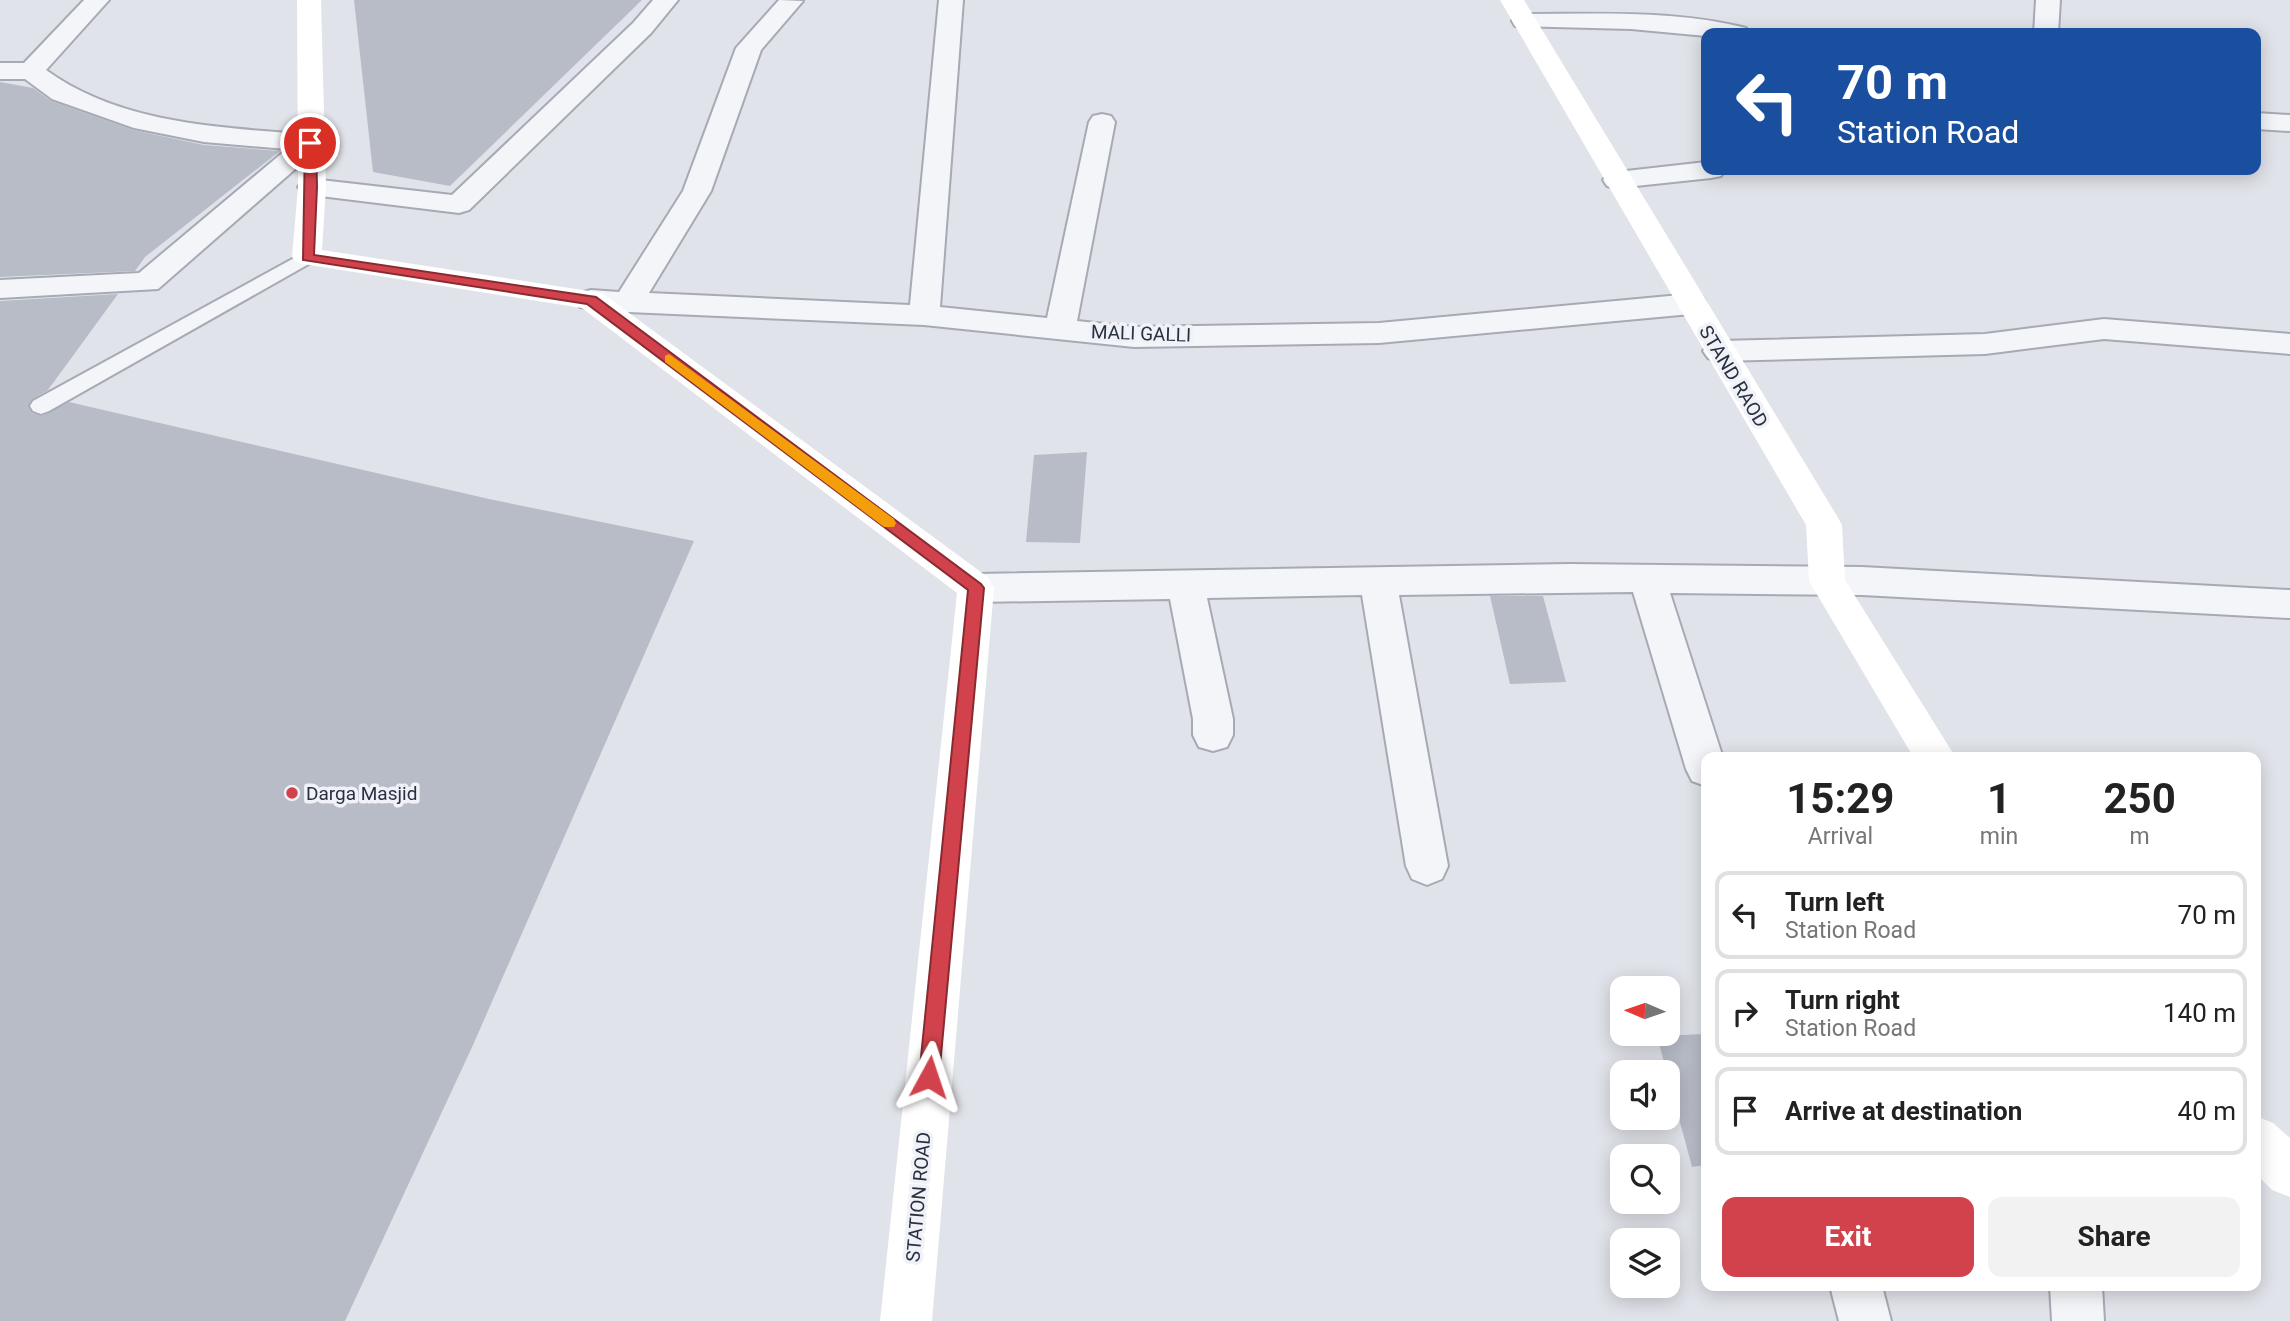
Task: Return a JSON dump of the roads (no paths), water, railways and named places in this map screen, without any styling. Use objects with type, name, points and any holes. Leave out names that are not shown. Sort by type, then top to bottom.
[{"type":"main road","points":[[309,0],[312,187],[307,257],[591,300],[976,588]]},
{"type":"main road","name":"STAND RAOD","points":[[1518,10],[1824,525],[1826,580],[1932,752]]},
{"type":"main road","name":"STATION ROAD","points":[[906,1321],[976,588]]},
{"type":"main road","points":[[2261,1145],[2290,1172]]},
{"type":"street","points":[[31,71],[97,0]]},
{"type":"street","points":[[312,187],[459,204],[642,28],[666,0]]},
{"type":"street","points":[[924,315],[951,0]]},
{"type":"street","points":[[2024,0],[2048,2],[2046,28]]},
{"type":"street","points":[[628,302],[697,191],[749,48],[791,1]]},
{"type":"street","points":[[1518,10],[1709,28]]},
{"type":"street","points":[[0,71],[31,71],[61,93],[134,120],[204,134],[310,143]]},
{"type":"street","points":[[2261,121],[2290,123]]},
{"type":"street","points":[[1060,329],[1102,122]]},
{"type":"street","points":[[0,289],[147,282],[310,143]]},
{"type":"street","points":[[1617,180],[1701,171]]},
{"type":"street","name":"MALI GALLI","points":[[591,300],[924,315],[1134,337],[1379,333],[1691,304]]},
{"type":"street","points":[[1719,351],[1985,344],[2104,329],[2290,344]]},
{"type":"street","points":[[1647,579],[1701,753]]},
{"type":"street","points":[[976,588],[1378,580],[1826,580],[2148,594],[2290,604]]},
{"type":"street","points":[[1378,580],[1427,866]]},
{"type":"street","points":[[1186,584],[1213,719],[1213,735]]},
{"type":"street","points":[[1857,1291],[1865,1321]]},
{"type":"street","points":[[2076,1291],[2078,1321]]},
{"type":"lane","points":[[41,405],[307,257]]},
{"type":"place","name":"Darga Masjid","points":[[292,793]]}]
